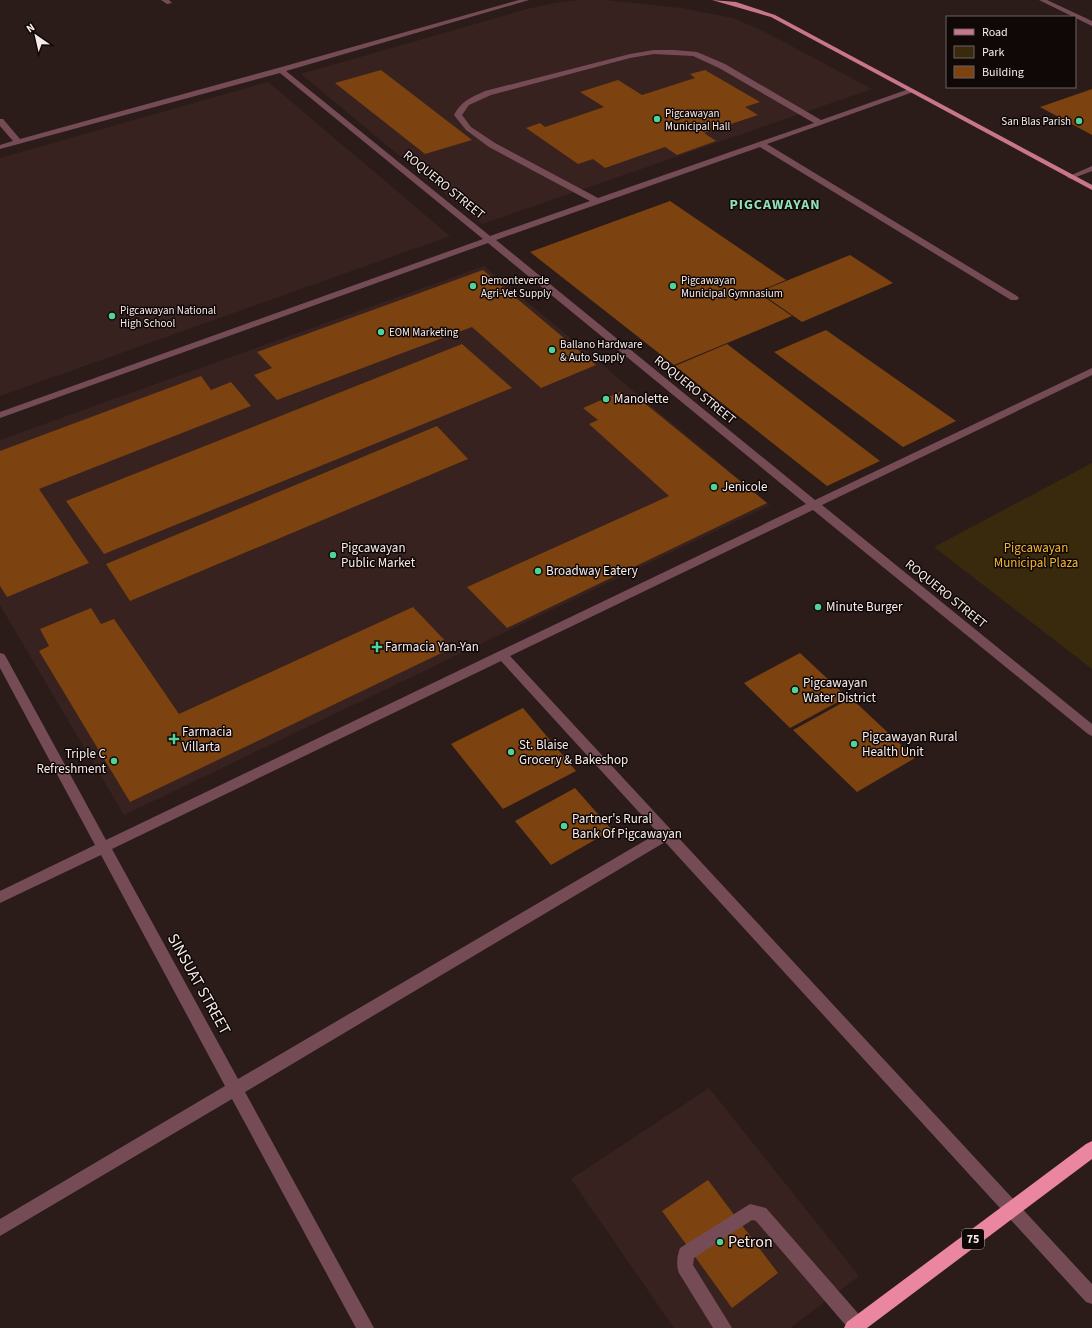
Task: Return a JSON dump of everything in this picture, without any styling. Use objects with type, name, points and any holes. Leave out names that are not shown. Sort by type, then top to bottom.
[{"type":"highway","name":"75","points":[[855,1326],[1092,1149]]},
{"type":"main road","points":[[715,0],[751,8],[773,16],[1092,188]]},
{"type":"street","points":[[0,147],[281,70],[526,0]]},
{"type":"street","points":[[1042,0],[1075,16]]},
{"type":"street","points":[[1076,16],[1092,24]]},
{"type":"street","points":[[598,201],[492,145],[463,123],[458,114],[461,107],[470,100],[488,93],[630,56],[654,52],[674,52],[694,54],[722,66],[819,122]]},
{"type":"street","name":"ROQUERO STREET","points":[[281,70],[1092,731]]},
{"type":"street","points":[[0,415],[819,122],[912,91]]},
{"type":"street","points":[[0,121],[18,142]]},
{"type":"street","points":[[760,144],[1014,298]]},
{"type":"street","points":[[1071,177],[1092,168]]},
{"type":"street","points":[[0,897],[1092,371]]},
{"type":"street","points":[[502,655],[1092,1296]]},
{"type":"street","name":"SINSUAT STREET","points":[[0,657],[365,1328]]},
{"type":"street","points":[[0,1228],[667,834]]},
{"type":"street","points":[[723,1328],[685,1267],[686,1254],[750,1212],[760,1214],[855,1326]]},
{"type":"shaded area","points":[[579,0],[606,0],[681,8],[733,18],[763,31],[872,89],[482,224],[301,74],[527,9]]},
{"type":"shaded area","name":"Pigcawayan National High School","points":[[268,82],[450,236],[0,396],[0,158]]},
{"type":"shaded area","name":"Pigcawayan Public Market","points":[[484,266],[770,505],[124,815],[0,605],[0,440]]},
{"type":"shaded area","points":[[709,1088],[859,1276],[790,1328],[674,1328],[571,1179]]},
{"type":"green space","name":"Pigcawayan Municipal Plaza","points":[[1092,463],[1092,669],[934,547]]},
{"type":"building","points":[[381,70],[472,140],[425,154],[335,83]]},
{"type":"building","name":"Pigcawayan Municipal Hall","points":[[705,70],[760,102],[745,107],[758,115],[704,133],[716,141],[677,155],[665,147],[605,168],[593,159],[578,164],[526,128],[540,123],[545,127],[604,107],[580,92],[618,80],[642,95],[695,78],[690,74]]},
{"type":"building","name":"San Blas Parish","points":[[1092,89],[1092,135],[1040,107]]},
{"type":"building","name":"Pigcawayan Municipal Gymnasium","points":[[670,201],[786,280],[757,292],[792,316],[674,365],[530,252]]},
{"type":"building","points":[[850,255],[893,283],[802,322],[759,292]]},
{"type":"building","points":[[483,270],[596,365],[541,388],[472,327],[277,400],[254,375],[272,368],[257,352]]},
{"type":"building","points":[[826,330],[956,421],[903,447],[774,352]]},
{"type":"building","points":[[462,344],[512,388],[104,554],[66,501]]},
{"type":"building","points":[[727,344],[880,461],[827,486],[675,366]]},
{"type":"building","points":[[201,376],[211,390],[231,382],[251,406],[39,489],[89,563],[7,597],[0,586],[0,451]]},
{"type":"building","points":[[620,392],[635,404],[642,401],[767,503],[507,628],[467,587],[669,496],[589,424],[598,420],[583,408]]},
{"type":"building","points":[[437,426],[468,459],[130,601],[106,564]]},
{"type":"building","points":[[413,607],[452,648],[130,802],[39,651],[49,646],[40,629],[91,608],[101,624],[114,619],[179,714]]},
{"type":"building","name":"Pigcawayan Water District","points":[[800,653],[847,697],[790,728],[744,683]]},
{"type":"building","name":"Pigcawayan Rural Health Unit","points":[[851,698],[915,758],[857,792],[793,730]]},
{"type":"building","points":[[523,708],[576,771],[503,809],[451,744]]},
{"type":"building","points":[[575,788],[612,830],[551,865],[515,821]]},
{"type":"building","name":"Petron","points":[[708,1180],[778,1273],[732,1308],[662,1211]]},
{"type":"place","name":"Pigcawayan Municipal Hall","points":[[657,119]]},
{"type":"place","name":"San Blas Parish","points":[[1079,121]]},
{"type":"place","name":"Demonteverde Agri-Vet Supply","points":[[473,286]]},
{"type":"place","name":"Pigcawayan Municipal Gymnasium","points":[[673,286]]},
{"type":"place","name":"Pigcawayan National High School","points":[[112,316]]},
{"type":"place","name":"EOM Marketing","points":[[381,332]]},
{"type":"place","name":"Ballano Hardware & Auto Supply","points":[[552,350]]},
{"type":"place","name":"Manolette","points":[[606,399]]},
{"type":"place","name":"Jenicole","points":[[714,487]]},
{"type":"place","name":"Pigcawayan Public Market","points":[[333,555]]},
{"type":"place","name":"Broadway Eatery","points":[[538,571]]},
{"type":"place","name":"Minute Burger","points":[[818,607]]},
{"type":"place","name":"Farmacia Yan-Yan","points":[[377,647]]},
{"type":"place","name":"Pigcawayan Water District","points":[[795,690]]},
{"type":"place","name":"Farmacia Villarta","points":[[174,739]]},
{"type":"place","name":"Pigcawayan Rural Health Unit","points":[[854,744]]},
{"type":"place","name":"St. Blaise Grocery & Bakeshop","points":[[511,752]]},
{"type":"place","name":"Triple C Refreshment","points":[[114,761]]},
{"type":"place","name":"Partner's Rural Bank Of Pigcawayan","points":[[564,826]]},
{"type":"place","name":"Petron","points":[[720,1242]]},
{"type":"district","name":"PIGCAWAYAN","points":[[775,205]]}]
